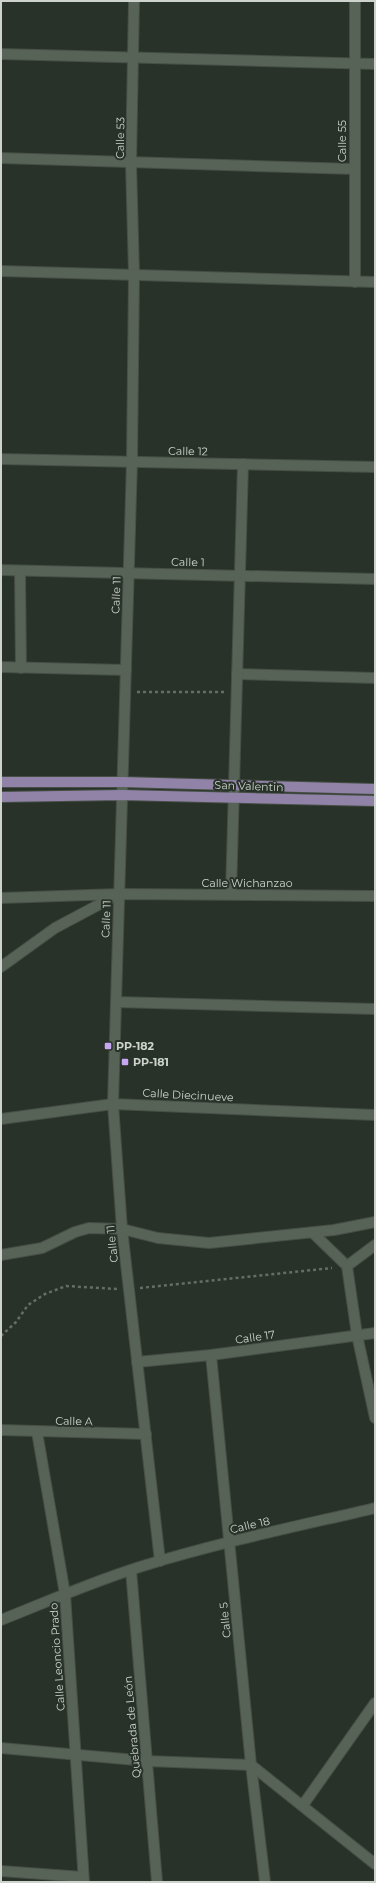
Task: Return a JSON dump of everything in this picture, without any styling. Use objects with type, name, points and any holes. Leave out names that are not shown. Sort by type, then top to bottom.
[{"type":"main road","name":"San Valentin","points":[[1,782],[122,782],[375,789]]},
{"type":"main road","name":"San Valentin","points":[[1,797],[122,795],[375,801]]},
{"type":"street","name":"Calle 53","points":[[134,1],[131,162],[134,274]]},
{"type":"street","name":"Calle 55","points":[[355,1],[355,282]]},
{"type":"street","points":[[1,54],[375,64]]},
{"type":"street","points":[[1,158],[354,169]]},
{"type":"street","points":[[1,271],[375,282]]},
{"type":"street","name":"Calle 11","points":[[134,274],[132,462],[113,1104],[122,1229],[160,1561]]},
{"type":"street","name":"Calle 12","points":[[1,459],[375,467]]},
{"type":"street","points":[[231,894],[243,464]]},
{"type":"street","name":"Calle 1","points":[[1,570],[375,579]]},
{"type":"street","points":[[20,571],[21,668]]},
{"type":"street","points":[[1,667],[126,670]]},
{"type":"street","points":[[237,674],[375,678]]},
{"type":"street","points":[[1,967],[55,928],[119,894]]},
{"type":"street","name":"Calle Wichanzao","points":[[1,898],[119,894],[375,896]]},
{"type":"street","points":[[116,1002],[375,1009]]},
{"type":"street","name":"Calle Diecinueve","points":[[1,1119],[113,1104],[375,1115]]},
{"type":"street","points":[[1,1255],[42,1248],[75,1232],[89,1228],[122,1229],[158,1238],[209,1243],[312,1233],[375,1222]]},
{"type":"street","points":[[312,1233],[347,1266],[357,1335],[375,1418]]},
{"type":"street","points":[[347,1266],[375,1245]]},
{"type":"street","name":"Calle 17","points":[[137,1362],[211,1355],[375,1333]]},
{"type":"street","name":"Calle 5","points":[[211,1355],[265,1882]]},
{"type":"street","name":"Calle A","points":[[1,1430],[146,1434]]},
{"type":"street","name":"Calle Leoncio Prado","points":[[38,1432],[64,1594],[84,1880]]},
{"type":"street","name":"Calle 18","points":[[1,1620],[64,1594],[160,1561],[229,1542],[375,1508]]},
{"type":"street","name":"Quebrada de León","points":[[131,1570],[157,1882]]},
{"type":"street","points":[[303,1805],[375,1703]]},
{"type":"street","points":[[1,1748],[76,1756],[147,1761],[252,1765],[375,1864]]},
{"type":"street","points":[[1,1871],[84,1880]]},
{"type":"path","points":[[125,692],[237,692]]},
{"type":"path","points":[[1,1336],[5,1334],[16,1322],[28,1305],[45,1294],[66,1286],[129,1289],[347,1266]]},
{"type":"place","name":"PP-182","points":[[108,1046]]},
{"type":"place","name":"PP-181","points":[[125,1062]]}]
